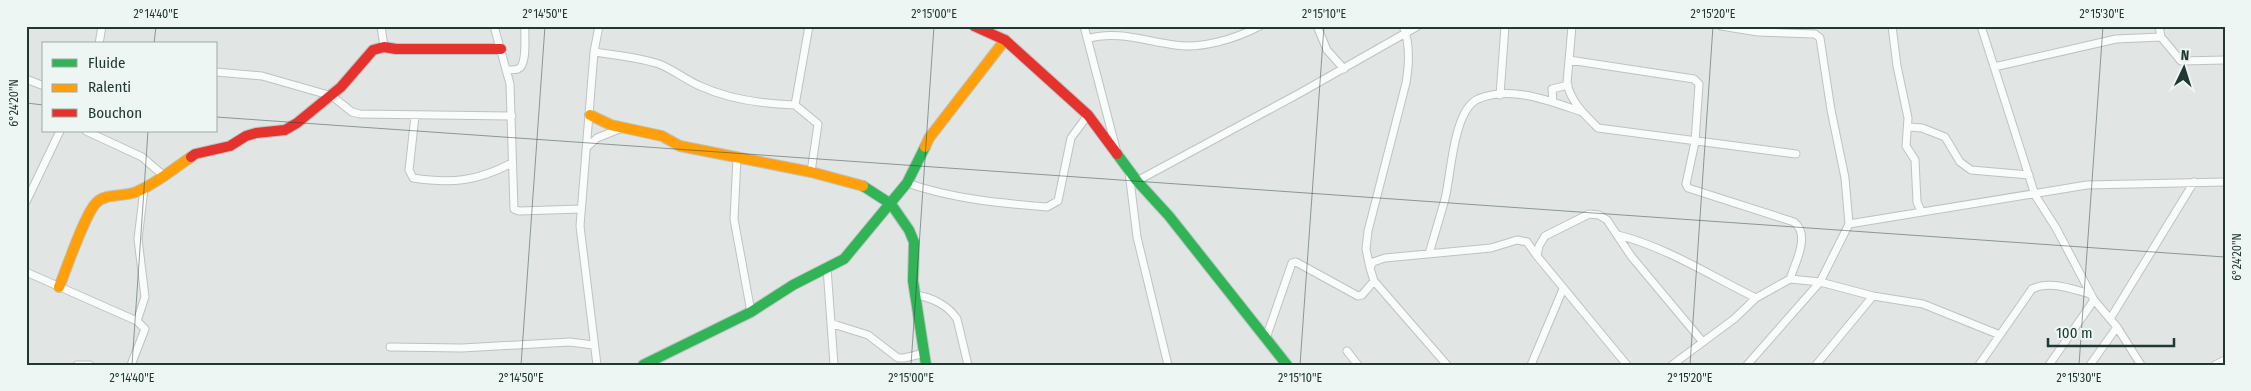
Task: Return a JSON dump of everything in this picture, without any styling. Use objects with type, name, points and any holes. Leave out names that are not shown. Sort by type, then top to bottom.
[{"type":"street","points":[[99,42],[102,26]]},
{"type":"street","points":[[381,26],[384,47]]},
{"type":"street","points":[[494,26],[511,91],[514,209],[519,211],[581,209]]},
{"type":"street","points":[[506,70],[518,69],[522,66],[525,48],[525,26]]},
{"type":"street","points":[[597,365],[584,267],[581,209],[594,52],[599,26]]},
{"type":"street","points":[[795,105],[809,26]]},
{"type":"street","points":[[974,26],[1006,40],[1088,115],[1137,181],[1175,224],[1287,365]]},
{"type":"street","points":[[1084,26],[1117,152]]},
{"type":"street","points":[[1087,39],[1096,36],[1136,37],[1175,45],[1192,46],[1244,34],[1260,26]]},
{"type":"street","points":[[1317,26],[1327,50],[1344,69]]},
{"type":"street","points":[[1137,181],[1344,69],[1405,29],[1418,26]]},
{"type":"street","points":[[1500,95],[1505,26]]},
{"type":"street","points":[[1572,26],[1568,85],[1572,99],[1598,128],[1796,154]]},
{"type":"street","points":[[1721,26],[1758,32],[1815,34],[1820,38],[1831,110],[1846,178],[1849,224],[1820,282],[1747,365]]},
{"type":"street","points":[[1892,26],[1909,127],[1906,146],[1915,160],[1917,202],[1920,211]]},
{"type":"street","points":[[1981,26],[2035,195],[2056,228],[2092,297],[2117,328],[2141,365]]},
{"type":"street","points":[[2159,26],[2161,37],[2181,61],[2225,60]]},
{"type":"street","points":[[1405,29],[1409,61],[1406,83],[1368,231],[1366,250],[1374,281],[1447,365]]},
{"type":"street","points":[[1994,67],[2116,39],[2161,37]]},
{"type":"street","points":[[642,365],[751,312],[794,285],[844,259],[908,182],[929,138],[1006,40]]},
{"type":"street","points":[[59,287],[82,230],[96,203],[104,198],[134,193],[144,189],[195,154],[230,146],[246,136],[256,133],[285,130],[297,124],[332,96],[373,50],[384,47],[396,49],[501,49]]},
{"type":"street","points":[[594,52],[630,57],[659,64],[700,86],[717,92],[750,100],[795,105],[818,124],[810,172]]},
{"type":"street","points":[[1569,60],[1694,79],[1699,84],[1695,142],[1686,184],[1688,188],[1794,222],[1799,226],[1803,240],[1790,279]]},
{"type":"street","points":[[218,72],[262,76],[332,96],[352,112],[415,116],[465,114],[512,116]]},
{"type":"street","points":[[26,79],[42,85]]},
{"type":"street","points":[[1553,102],[1552,89],[1568,85]]},
{"type":"street","points":[[1429,254],[1446,197],[1456,136],[1466,112],[1477,100],[1500,95],[1526,95],[1582,112]]},
{"type":"street","points":[[908,182],[936,193],[960,198],[1047,207],[1054,205],[1058,201],[1061,190],[1071,138],[1088,115]]},
{"type":"street","points":[[415,116],[409,170],[413,178],[471,180],[494,173],[512,163]]},
{"type":"street","points":[[590,116],[601,122],[662,136],[680,146],[810,172],[861,185],[880,195],[891,204],[909,230],[914,242],[913,281],[918,324],[926,365]]},
{"type":"street","points":[[1909,127],[1922,128],[1944,137],[1960,162],[1971,170],[2029,176]]},
{"type":"street","points":[[587,146],[597,138],[623,128]]},
{"type":"street","points":[[26,202],[60,132]]},
{"type":"street","points":[[88,132],[142,157],[164,176]]},
{"type":"street","points":[[737,158],[734,218],[751,312]]},
{"type":"street","points":[[1129,169],[1137,237],[1168,365]]},
{"type":"street","points":[[2110,319],[2194,182]]},
{"type":"street","points":[[1849,224],[2087,185],[2225,182]]},
{"type":"street","points":[[137,322],[145,297],[138,239],[144,189]]},
{"type":"street","points":[[1537,256],[1539,246],[1545,236],[1589,214],[1599,215],[1607,220],[1631,256],[1702,342]]},
{"type":"street","points":[[1618,235],[1638,240],[1661,250],[1756,298]]},
{"type":"street","points":[[1370,268],[1373,262],[1385,258],[1491,248],[1522,240],[1527,242],[1563,290],[1628,365]]},
{"type":"street","points":[[1266,338],[1292,263],[1296,262],[1358,296],[1362,295],[1374,281]]},
{"type":"street","points":[[827,268],[834,365]]},
{"type":"street","points":[[26,272],[137,322],[145,329],[131,365]]},
{"type":"street","points":[[1672,365],[1734,319],[1756,298],[1790,279],[1820,282],[1873,296],[1923,304],[2000,335]]},
{"type":"street","points":[[1979,365],[2032,289],[2049,284],[2092,297]]},
{"type":"street","points":[[1532,365],[1563,290]]},
{"type":"street","points":[[915,295],[938,302],[957,319],[968,365]]},
{"type":"street","points":[[1816,365],[1873,296]]},
{"type":"street","points":[[2050,365],[2092,297]]},
{"type":"street","points":[[832,324],[868,335],[898,358],[925,353]]},
{"type":"street","points":[[2090,365],[2117,328]]},
{"type":"street","points":[[390,347],[462,348],[570,342],[594,345]]},
{"type":"street","points":[[1347,351],[1358,365]]},
{"type":"street","points":[[2215,365],[2225,360]]},
{"type":"street","points":[[77,365],[90,365]]},
{"type":"traffic: fast","points":[[643,365],[751,312],[793,285],[844,259],[907,183],[925,147]]},
{"type":"traffic: fast","points":[[1117,154],[1137,181],[1169,216],[1287,365]]},
{"type":"traffic: fast","points":[[863,186],[891,204],[909,230],[914,242],[913,281],[926,365]]},
{"type":"traffic: slow","points":[[925,147],[929,138],[1005,40]]},
{"type":"traffic: slow","points":[[590,115],[611,125],[662,136],[680,146],[811,172],[863,186]]},
{"type":"traffic: slow","points":[[59,287],[81,230],[96,203],[109,196],[143,189],[191,157]]},
{"type":"traffic: jam","points":[[974,26],[1005,40],[1088,115],[1117,154]]},
{"type":"traffic: jam","points":[[191,157],[195,154],[230,146],[246,136],[285,130],[297,123],[341,87],[373,50],[384,47],[396,49],[501,49]]}]
